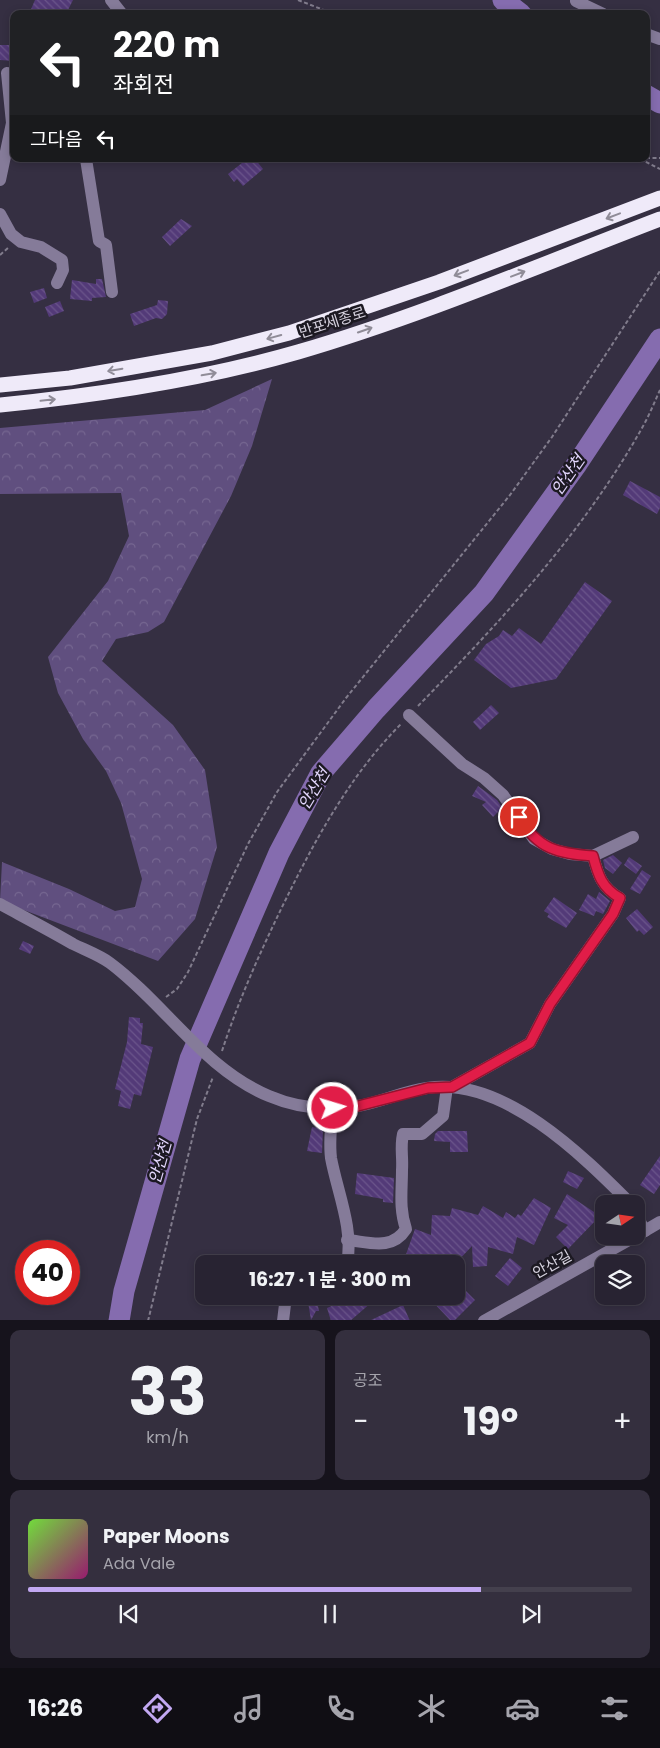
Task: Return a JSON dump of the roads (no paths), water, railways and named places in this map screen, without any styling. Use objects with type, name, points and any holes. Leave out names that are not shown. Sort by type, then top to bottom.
[{"type":"highway","name":"반포세종로","points":[[0,385],[70,378],[212,353],[289,333],[439,282],[659,199]]},
{"type":"highway","name":"반포세종로","points":[[0,406],[75,398],[211,374],[298,352],[448,301],[660,219]]},
{"type":"street","points":[[111,0],[119,10]]},
{"type":"street","points":[[576,0],[595,10]]},
{"type":"street","points":[[7,73],[10,103]]},
{"type":"street","points":[[0,180],[10,132]]},
{"type":"street","points":[[86,162],[99,241],[106,245],[112,292]]},
{"type":"street","points":[[0,214],[11,234],[20,242],[40,247],[62,260],[63,270],[57,283]]},
{"type":"street","points":[[409,715],[462,764],[484,778],[503,794],[534,839],[570,854],[593,856],[632,837]]},
{"type":"street","points":[[347,1240],[391,1244],[401,1237],[406,1229],[400,1211],[402,1167],[400,1149],[403,1134],[422,1134],[444,1116],[450,1087],[530,1043],[550,1004],[613,914],[620,898],[603,885],[593,856]]},
{"type":"street","points":[[0,904],[109,963],[216,1062],[243,1083],[269,1096],[292,1104],[333,1108],[358,1106],[428,1088],[450,1087],[475,1091],[503,1102],[544,1127],[601,1174],[622,1195]]},
{"type":"street","points":[[333,1108],[330,1137],[331,1157],[347,1240],[347,1255]]},
{"type":"street","name":"안산길","points":[[645,1231],[660,1222]]},
{"type":"street","name":"안산길","points":[[484,1320],[619,1245]]},
{"type":"street","points":[[283,1320],[285,1305]]},
{"type":"waterway","points":[[503,0],[516,10]]},
{"type":"waterway","points":[[650,97],[660,103]]},
{"type":"waterway","name":"안산천","points":[[119,1320],[124,1291],[190,1059],[279,853],[321,773],[376,709],[484,593],[577,464],[660,339]]}]
